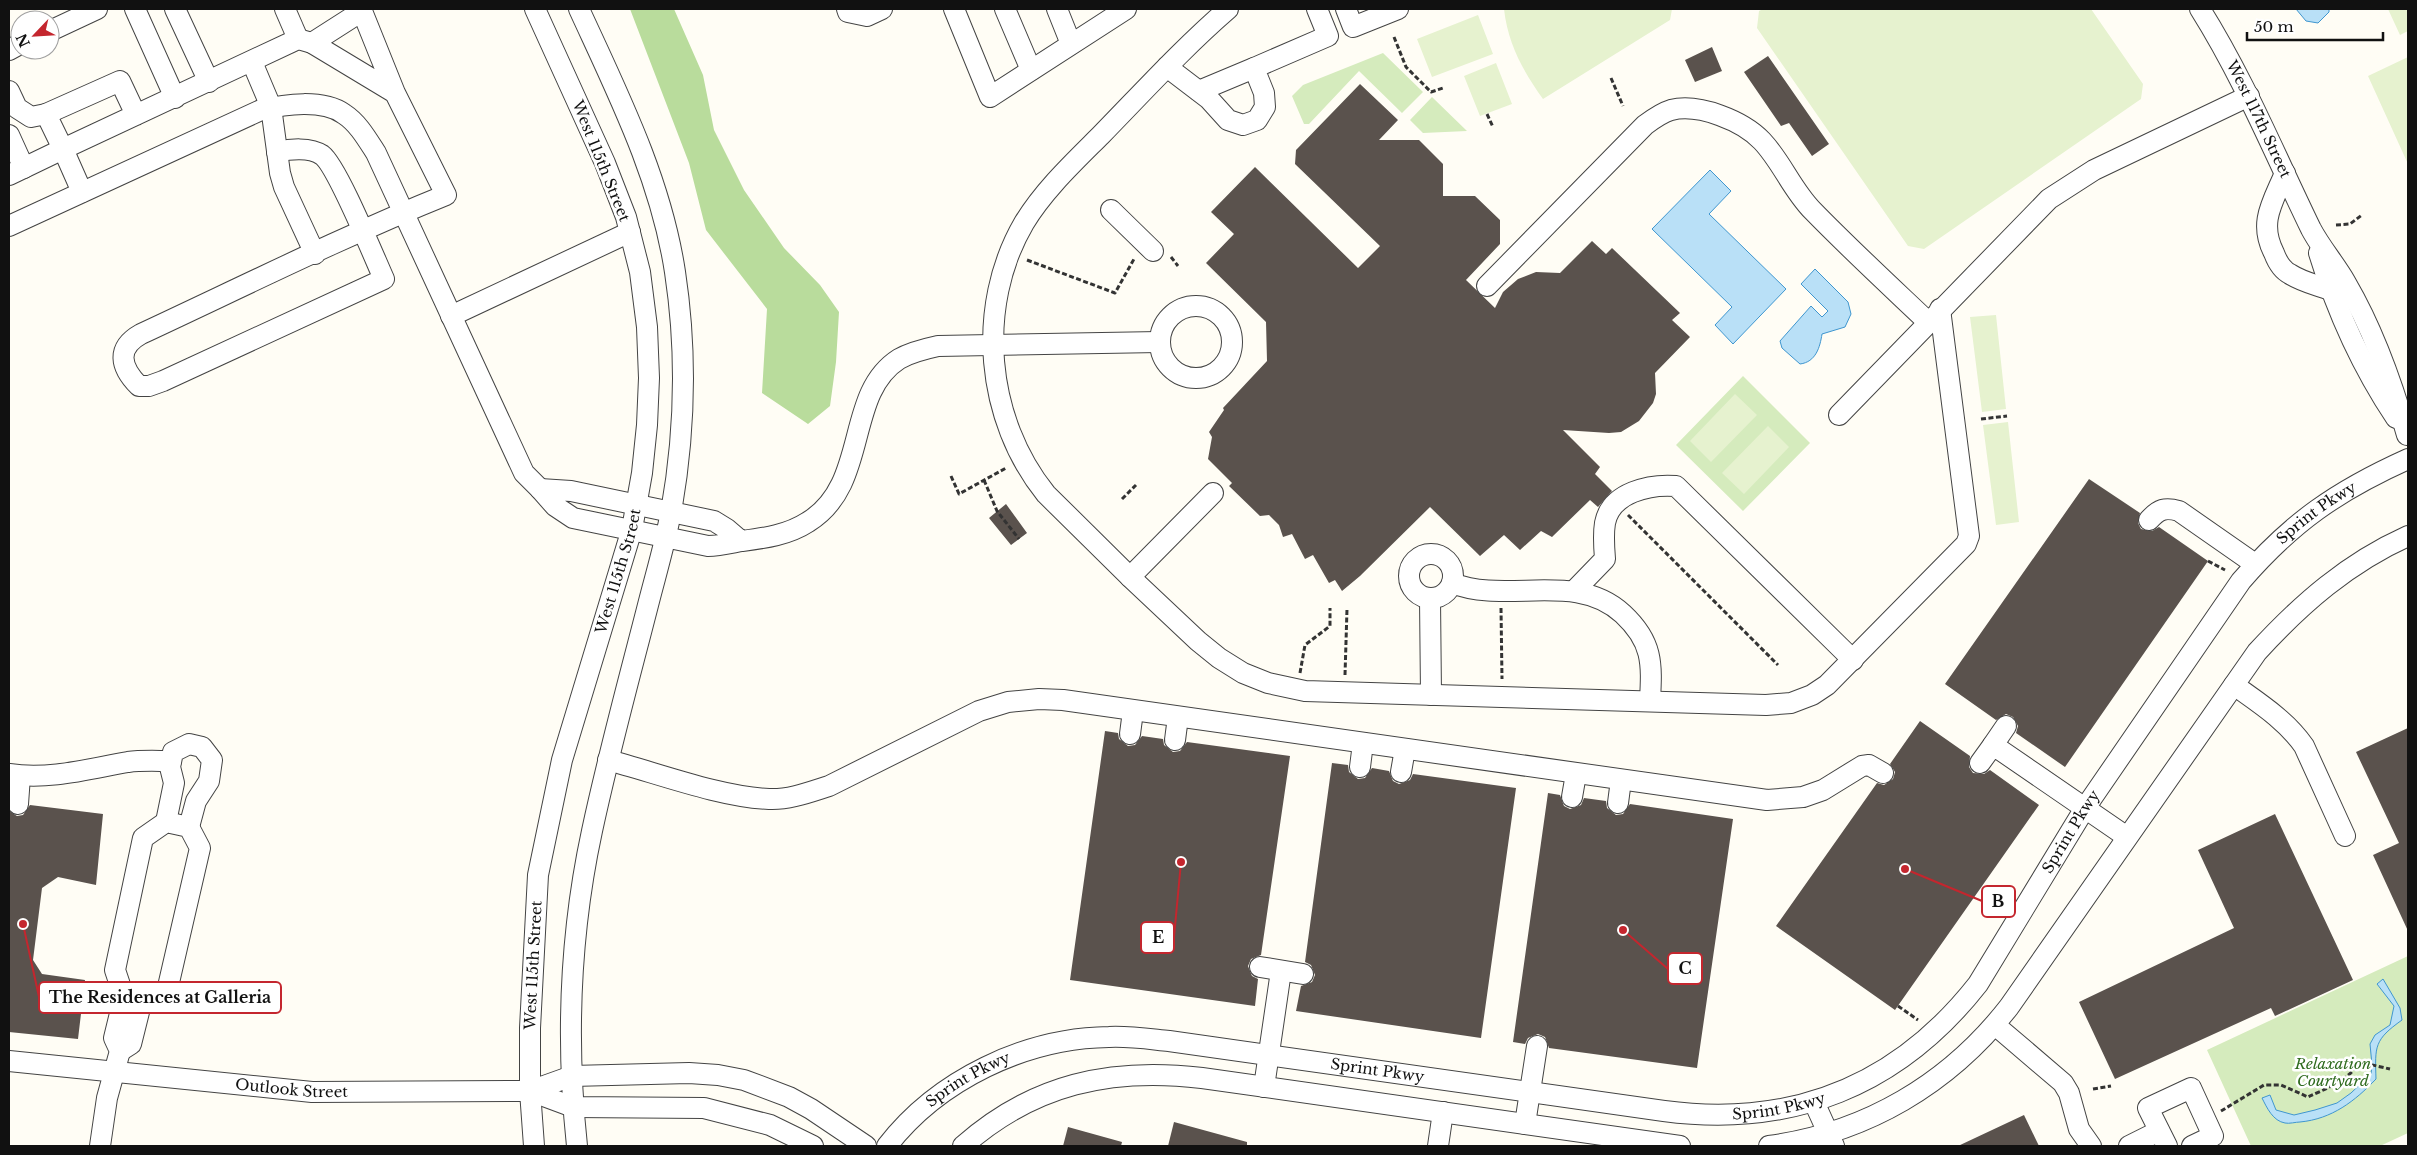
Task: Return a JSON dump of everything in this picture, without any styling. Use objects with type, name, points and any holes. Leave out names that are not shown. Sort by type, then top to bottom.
[{"type":"street","points":[[60,26],[97,9]]},
{"type":"street","points":[[135,9],[175,98]]},
{"type":"street","points":[[175,9],[209,82]]},
{"type":"street","points":[[285,9],[305,41],[395,93]]},
{"type":"street","name":"West 115th Street","points":[[534,1146],[530,1091],[533,940],[540,866],[562,760],[632,529],[637,506],[647,425],[649,378],[640,272],[630,232],[606,164],[535,9]]},
{"type":"street","points":[[577,1146],[572,1076],[573,978],[580,905],[591,834],[670,513],[682,416],[682,344],[676,273],[664,218],[647,162],[579,9]]},
{"type":"street","points":[[847,9],[848,12],[867,16],[882,9]]},
{"type":"street","points":[[954,9],[990,97],[1126,9]]},
{"type":"street","points":[[1005,9],[1032,70]]},
{"type":"street","points":[[1057,9],[1071,44]]},
{"type":"street","points":[[1228,9],[1167,67],[1052,186],[1023,224],[1000,284],[993,345],[1001,405],[1013,442],[1033,478],[1046,494],[1130,577],[1198,641],[1219,658],[1243,672],[1268,683],[1305,691],[1766,705],[1791,702],[1812,695],[1827,685],[1966,544],[1969,536],[1934,315],[1801,199],[1761,140],[1749,130],[1721,116],[1689,109],[1672,110],[1657,116],[1645,125],[1487,286]]},
{"type":"street","points":[[1317,9],[1328,36]]},
{"type":"street","points":[[1199,91],[1328,36],[1349,18],[1398,9]]},
{"type":"street","name":"West 117th Street","points":[[2200,9],[2224,47],[2249,96],[2313,232],[2346,283],[2360,310],[2394,390],[2408,436]]},
{"type":"street","points":[[9,135],[13,172],[252,62],[305,41],[362,11],[395,93],[446,195],[403,212],[362,231],[315,254],[130,340],[123,351],[124,363],[131,378],[139,386],[149,386],[163,381],[384,279],[362,231],[330,164],[321,154],[306,150],[277,152]]},
{"type":"street","points":[[252,62],[271,107],[284,187],[315,254]]},
{"type":"street","points":[[1167,67],[1180,79],[1199,91],[1228,120],[1235,124],[1251,124],[1262,114],[1266,100],[1254,68]]},
{"type":"street","points":[[9,91],[17,108],[31,117],[46,114],[120,81],[136,115]]},
{"type":"street","points":[[1839,415],[2037,210],[2068,185],[2094,170],[2249,96]]},
{"type":"street","points":[[9,226],[271,107],[293,105],[321,106],[344,113],[360,129],[376,153],[524,473],[554,506],[572,518],[708,546],[722,546],[741,541],[763,539],[787,532],[808,522],[826,508],[840,488],[850,468],[870,393],[881,376],[897,360],[917,350],[938,346],[1159,342]]},
{"type":"street","points":[[46,114],[82,192]]},
{"type":"street","points":[[2285,172],[2267,215],[2266,226],[2270,246],[2280,266],[2288,274],[2330,290]]},
{"type":"street","points":[[1111,210],[1153,254]]},
{"type":"street","points":[[452,316],[630,232]]},
{"type":"street","name":"West 117th Street","points":[[2313,232],[2330,290],[2364,365],[2408,436]]},
{"type":"street","name":"Sprint Pkwy","points":[[887,1146],[929,1104],[973,1074],[1025,1051],[1081,1039],[1138,1037],[1685,1114],[1738,1115],[1784,1109],[1814,1102],[1855,1086],[1903,1058],[1926,1041],[1964,1003],[1989,968],[2085,808],[2241,581],[2255,564],[2275,543],[2323,504],[2348,488],[2408,459]]},
{"type":"street","points":[[1574,591],[1605,559],[1605,522],[1617,504],[1640,488],[1659,484],[1676,486],[1853,660]]},
{"type":"street","points":[[540,489],[571,491],[714,521],[741,541]]},
{"type":"street","points":[[1130,577],[1213,493]]},
{"type":"street","points":[[2149,520],[2157,511],[2168,508],[2179,511],[2255,564]]},
{"type":"street","points":[[1769,1146],[1831,1140],[1916,1093],[1954,1065],[1994,1025],[2257,652],[2290,616],[2312,596],[2367,557],[2408,536]]},
{"type":"street","points":[[1432,554],[1445,559],[1453,572],[1452,583],[1448,591],[1430,599],[1419,595],[1410,584],[1409,570],[1418,558],[1432,554]]},
{"type":"street","points":[[1452,583],[1478,591],[1574,591],[1590,593],[1604,600],[1631,621],[1649,650],[1652,667],[1650,701]]},
{"type":"street","points":[[1430,599],[1431,695]]},
{"type":"street","points":[[2234,685],[2285,723],[2296,735],[2304,746],[2345,836]]},
{"type":"street","points":[[608,760],[735,794],[771,799],[803,795],[829,786],[979,711],[1008,702],[1039,699],[1063,700],[1767,800],[1803,797],[1823,790],[1862,766],[1868,765],[1883,773]]},
{"type":"street","points":[[1130,734],[1133,711]]},
{"type":"street","points":[[1175,740],[1178,717]]},
{"type":"street","points":[[1980,763],[2006,726]]},
{"type":"street","points":[[1360,766],[1363,743]]},
{"type":"street","points":[[100,1146],[107,1098],[116,1072],[120,1051],[131,1044],[133,1000],[115,970],[143,838],[166,822],[174,783],[170,767],[173,752],[189,744],[202,746],[212,760],[209,781],[196,801],[189,827],[200,848],[167,991],[133,1000]]},
{"type":"street","points":[[1993,745],[2127,837]]},
{"type":"street","points":[[1401,772],[1405,749]]},
{"type":"street","points":[[18,804],[15,775],[69,774],[131,762],[171,761]]},
{"type":"street","points":[[1572,796],[1576,774]]},
{"type":"street","points":[[1618,803],[1622,780]]},
{"type":"street","points":[[166,822],[189,827]]},
{"type":"street","points":[[1260,968],[1303,974]]},
{"type":"street","points":[[1264,1087],[1281,971]]},
{"type":"street","points":[[1994,1025],[2063,1083],[2079,1129],[2090,1146]]},
{"type":"street","points":[[1525,1124],[1537,1046]]},
{"type":"street","name":"Outlook Street","points":[[9,1061],[312,1092],[530,1091],[572,1076]]},
{"type":"street","points":[[572,1076],[689,1073],[744,1080],[789,1097],[811,1109],[866,1146]]},
{"type":"street","points":[[963,1146],[980,1132],[1022,1105],[1070,1085],[1117,1076],[1163,1074],[1444,1112],[1637,1143],[1680,1146]]},
{"type":"street","points":[[2128,1146],[2163,1139],[2148,1108],[2191,1088],[2213,1136],[2192,1146]]},
{"type":"street","points":[[530,1091],[573,1107],[704,1108],[770,1125],[813,1146]]},
{"type":"street","points":[[1814,1102],[1831,1140]]},
{"type":"street","points":[[1637,1143],[1642,1108]]},
{"type":"street","points":[[1438,1146],[1444,1112]]},
{"type":"path","points":[[1394,37],[1406,68],[1431,92],[1443,88]]},
{"type":"path","points":[[1611,78],[1623,106]]},
{"type":"path","points":[[1487,114],[1493,128]]},
{"type":"path","points":[[2336,225],[2350,224],[2362,215]]},
{"type":"path","points":[[1015,244],[1021,258],[1115,294],[1134,259],[1153,254],[1178,266]]},
{"type":"path","points":[[1981,419],[2007,416]]},
{"type":"path","points":[[951,476],[959,494],[1014,464]]},
{"type":"path","points":[[984,480],[997,511],[1019,539]]},
{"type":"path","points":[[1122,499],[1136,485]]},
{"type":"path","points":[[1617,504],[1778,665]]},
{"type":"path","points":[[2208,561],[2225,570]]},
{"type":"path","points":[[1497,591],[1501,594],[1502,680]]},
{"type":"path","points":[[1300,673],[1305,645],[1330,626],[1330,608]]},
{"type":"path","points":[[1345,676],[1347,609]]},
{"type":"path","points":[[1898,1006],[1918,1020]]},
{"type":"path","points":[[2205,1118],[2227,1108],[2264,1085],[2281,1085],[2308,1097],[2355,1070],[2359,1062],[2390,1069]]},
{"type":"path","points":[[2093,1089],[2111,1086]]},
{"type":"green space","points":[[630,9],[674,9],[703,75],[714,130],[744,190],[784,248],[820,285],[839,312],[836,362],[830,406],[808,424],[762,393],[767,309],[706,230],[689,163]]},
{"type":"green space","points":[[1504,9],[1672,9],[1670,20],[1543,99],[1518,57],[1509,34]]},
{"type":"green space","points":[[1763,9],[2091,9],[2143,84],[2141,99],[1924,249],[1908,246],[1757,28],[1759,11]]},
{"type":"green space","points":[[2388,9],[2408,9],[2408,31],[2400,35]]},
{"type":"green space","points":[[1478,15],[1493,54],[1432,77],[1417,39]]},
{"type":"green space","points":[[1383,53],[1423,92],[1402,113],[1359,71],[1309,124],[1304,124],[1292,96],[1303,85]]},
{"type":"green space","points":[[2408,57],[2408,164],[2368,76]]},
{"type":"green space","points":[[1496,63],[1512,104],[1480,116],[1464,76]]},
{"type":"green space","points":[[1432,97],[1467,131],[1423,133],[1410,120]]},
{"type":"green space","points":[[1996,315],[2006,409],[1982,412],[1970,317]]},
{"type":"green space","points":[[1743,376],[1810,443],[1743,511],[1676,445]]},
{"type":"green space","points":[[1735,394],[1757,415],[1711,462],[1690,441]]},
{"type":"green space","points":[[2008,422],[2019,522],[1996,525],[1983,425]]},
{"type":"green space","points":[[1768,426],[1789,447],[1744,494],[1722,473]]},
{"type":"green space","name":"Relaxation Courtyard","points":[[2408,956],[2408,1133],[2380,1146],[2251,1146],[2207,1050]]},
{"type":"water","points":[[2296,9],[2329,9],[2329,12],[2318,23],[2306,21]]},
{"type":"water","points":[[1710,170],[1731,191],[1709,214],[1786,289],[1733,344],[1715,325],[1732,307],[1652,229]]},
{"type":"water","points":[[1815,269],[1848,302],[1851,314],[1845,327],[1822,334],[1816,353],[1810,360],[1800,364],[1782,348],[1780,341],[1811,306],[1822,317],[1828,311],[1801,284]]},
{"type":"water","points":[[2383,979],[2400,1008],[2402,1020],[2386,1033],[2378,1045],[2376,1051],[2376,1079],[2360,1095],[2333,1113],[2312,1120],[2288,1123],[2277,1120],[2271,1114],[2262,1098],[2270,1095],[2276,1110],[2294,1115],[2337,1103],[2371,1074],[2370,1044],[2375,1035],[2390,1025],[2394,1006],[2377,984]]},
{"type":"building","points":[[1712,47],[1722,71],[1695,82],[1685,60]]},
{"type":"building","points":[[1768,56],[1829,144],[1812,156],[1789,123],[1781,126],[1744,72]]},
{"type":"building","points":[[1360,84],[1398,120],[1379,140],[1419,140],[1443,164],[1443,196],[1475,196],[1500,220],[1500,244],[1466,280],[1495,308],[1503,292],[1518,279],[1536,272],[1560,273],[1592,241],[1606,254],[1612,248],[1680,313],[1672,320],[1690,337],[1655,373],[1656,394],[1653,403],[1639,421],[1621,432],[1563,430],[1600,467],[1595,474],[1612,491],[1598,507],[1590,500],[1552,537],[1541,531],[1520,550],[1504,535],[1480,556],[1430,507],[1360,576],[1342,591],[1335,580],[1329,583],[1313,555],[1305,559],[1292,534],[1283,537],[1279,525],[1269,515],[1260,516],[1229,486],[1232,483],[1208,459],[1212,437],[1209,432],[1224,410],[1223,408],[1267,361],[1266,322],[1206,263],[1234,234],[1211,212],[1255,167],[1358,268],[1380,246],[1295,164],[1296,150]]},
{"type":"building","points":[[2089,479],[2140,513],[2138,523],[2141,529],[2152,531],[2159,527],[2208,561],[2065,767],[2016,733],[2018,726],[2013,717],[2006,714],[1996,720],[1945,684]]},
{"type":"building","points":[[1006,504],[1027,533],[1011,545],[989,518]]},
{"type":"building","points":[[1920,721],[1970,756],[1969,767],[1973,773],[1984,774],[1990,770],[2039,805],[1895,1010],[1776,926],[1877,783],[1884,785],[1893,779],[1895,772],[1890,764]]},
{"type":"building","points":[[2408,728],[2408,931],[2373,855],[2399,843],[2356,752]]},
{"type":"building","points":[[1105,731],[1118,733],[1119,739],[1128,746],[1135,745],[1142,736],[1163,739],[1164,745],[1173,752],[1180,751],[1187,742],[1290,756],[1261,955],[1251,959],[1248,966],[1252,976],[1258,979],[1255,1006],[1070,980]]},
{"type":"building","points":[[1332,763],[1348,765],[1349,772],[1358,779],[1365,778],[1372,768],[1389,771],[1393,781],[1399,784],[1410,780],[1413,774],[1516,788],[1481,1038],[1296,1011],[1301,986],[1312,982],[1315,975],[1311,965],[1305,962]]},
{"type":"building","points":[[1548,793],[1560,795],[1564,806],[1570,809],[1581,805],[1584,798],[1606,801],[1607,808],[1616,815],[1623,814],[1630,804],[1733,819],[1697,1068],[1549,1048],[1545,1037],[1538,1034],[1528,1038],[1525,1044],[1513,1042]]},
{"type":"building","points":[[30,805],[103,814],[96,885],[58,877],[42,888],[33,960],[42,974],[85,980],[78,1039],[9,1032],[9,811],[17,816],[23,815]]},
{"type":"building","points":[[2275,814],[2353,980],[2275,1016],[2271,1008],[2115,1079],[2079,1002],[2234,928],[2198,850]]},
{"type":"building","points":[[2024,1115],[2039,1146],[1958,1146]]},
{"type":"building","points":[[1174,1122],[1247,1142],[1247,1146],[1168,1146]]},
{"type":"building","points":[[1068,1127],[1122,1142],[1121,1146],[1063,1146]]},
{"type":"place","name":"E","points":[[1181,862]]},
{"type":"place","name":"B","points":[[1905,869]]},
{"type":"place","name":"The Residences at Galleria","points":[[23,924]]},
{"type":"place","name":"C","points":[[1623,930]]}]
